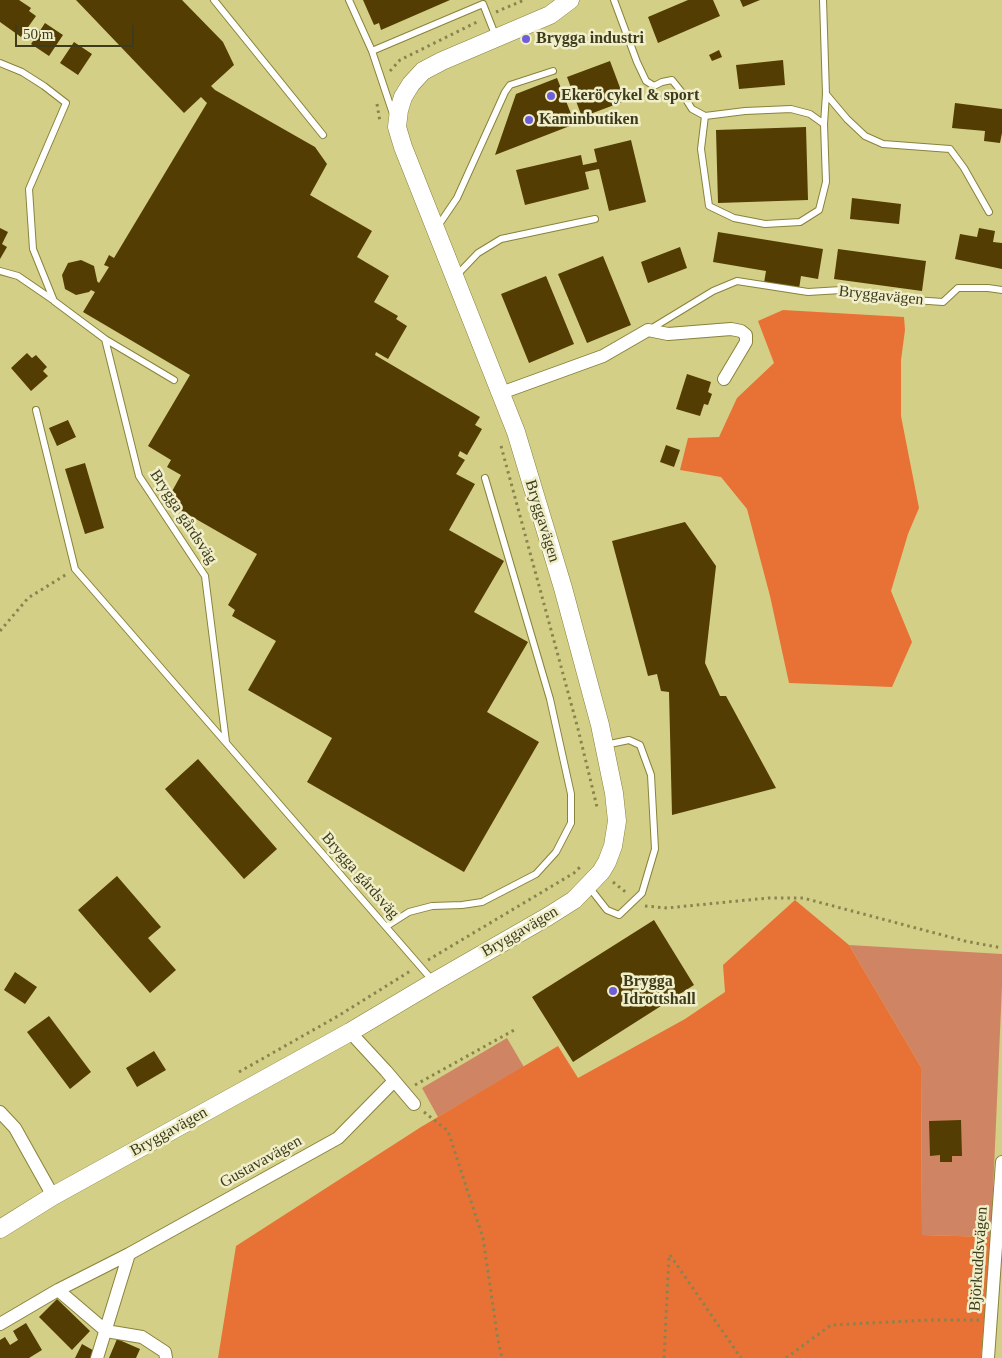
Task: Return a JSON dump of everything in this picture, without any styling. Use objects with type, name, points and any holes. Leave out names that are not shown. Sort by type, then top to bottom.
[{"type":"main road","name":"Bryggavägen","points":[[0,1229],[53,1196],[350,1032],[547,917],[574,900],[601,872],[607,862],[613,846],[617,821],[614,793],[604,745],[563,588],[516,432],[403,147],[389,128],[399,110],[403,97],[411,84],[423,71],[550,14],[563,2]]},
{"type":"street","points":[[648,330],[668,334],[731,329],[742,331],[746,335],[746,342],[724,379]]},
{"type":"street","name":"Bryggavägen","points":[[501,393],[603,356],[648,330]]},
{"type":"street","points":[[350,1032],[414,1104]]},
{"type":"street","name":"Gustavavägen","points":[[0,1324],[58,1290],[129,1254],[338,1138],[394,1081]]},
{"type":"street","points":[[0,1112],[15,1128],[53,1196]]},
{"type":"street","name":"Björkuddsvägen","points":[[988,1358],[1002,1162]]},
{"type":"street","points":[[97,1358],[129,1254]]},
{"type":"street","points":[[58,1290],[106,1330],[142,1337],[165,1352],[166,1358]]},
{"type":"lane","points":[[214,0],[323,136]]},
{"type":"lane","name":"Bryggavägen","points":[[349,0],[372,51],[382,81],[389,128]]},
{"type":"lane","points":[[614,0],[646,81],[654,86],[672,80],[692,109],[705,116],[745,111],[791,109],[810,114],[824,124]]},
{"type":"lane","points":[[705,116],[701,149],[709,206],[734,218],[765,224],[800,222],[819,210],[826,182],[823,0]]},
{"type":"lane","points":[[372,51],[482,2],[496,38]]},
{"type":"lane","points":[[0,63],[22,72],[66,103],[29,189],[33,249],[54,301]]},
{"type":"lane","points":[[436,229],[456,198],[510,85],[553,71]]},
{"type":"lane","points":[[826,94],[865,136],[871,139],[883,144],[950,149],[964,168],[989,212]]},
{"type":"lane","points":[[455,277],[478,252],[501,238],[595,219]]},
{"type":"lane","points":[[0,271],[18,276],[105,339],[174,380]]},
{"type":"lane","name":"Bryggavägen","points":[[648,330],[713,292],[738,281],[808,292],[841,290],[899,299],[943,302],[958,288],[1002,290]]},
{"type":"lane","name":"Brygga gårdsväg","points":[[105,339],[139,476],[205,576],[226,743]]},
{"type":"lane","name":"Brygga gårdsväg","points":[[36,410],[75,569],[434,982]]},
{"type":"lane","points":[[386,926],[408,912],[432,906],[482,902],[536,874],[556,852],[571,823],[572,794],[550,699],[485,478]]},
{"type":"lane","points":[[588,886],[607,910],[619,915],[642,893],[655,849],[651,775],[640,745],[629,740],[604,745]]},
{"type":"path","points":[[389,128],[378,111],[377,95],[382,81],[400,60],[524,0]]},
{"type":"path","points":[[499,438],[578,729],[598,810]]},
{"type":"path","points":[[0,632],[28,598],[75,569]]},
{"type":"path","points":[[235,1075],[338,1016],[574,873],[588,860],[642,906],[667,908],[768,898],[803,898],[965,941],[1002,948]]},
{"type":"path","points":[[403,1092],[516,1029]]},
{"type":"path","points":[[414,1104],[448,1131],[482,1238],[502,1358]]},
{"type":"path","points":[[664,1358],[670,1255],[741,1358]]},
{"type":"path","points":[[786,1358],[831,1325],[930,1320],[991,1320]]},
{"type":"shaded area","points":[[783,310],[904,317],[905,330],[901,360],[901,416],[919,508],[908,534],[891,591],[912,642],[892,687],[789,683],[770,596],[747,509],[721,477],[680,470],[688,438],[719,437],[737,398],[774,363],[758,321]]},
{"type":"shaded area","points":[[795,900],[849,945],[921,1067],[922,1235],[991,1237],[981,1358],[218,1358],[236,1246],[421,1127],[558,1046],[578,1078],[685,1019],[725,992],[723,965]]},
{"type":"shaded area","points":[[849,945],[1002,954],[991,1237],[922,1235],[921,1067]]},
{"type":"shaded area","points":[[507,1038],[524,1067],[438,1117],[422,1088]]},
{"type":"building","points":[[0,0],[19,0],[31,8],[29,11],[36,16],[21,37],[0,22]]},
{"type":"building","points":[[76,0],[182,0],[223,42],[234,65],[211,86],[315,147],[327,164],[310,195],[372,231],[357,257],[389,276],[374,302],[398,316],[396,319],[407,326],[388,359],[376,352],[375,355],[480,417],[475,425],[482,429],[467,455],[460,451],[458,456],[465,460],[456,474],[475,484],[449,530],[504,561],[474,612],[528,642],[487,712],[539,742],[464,872],[307,782],[332,738],[248,690],[276,641],[232,616],[235,610],[228,605],[257,554],[175,507],[179,500],[170,495],[181,475],[167,467],[171,460],[148,446],[190,375],[83,312],[95,292],[91,290],[76,295],[65,289],[62,275],[68,263],[81,260],[94,266],[99,283],[109,267],[104,265],[109,255],[114,258],[207,103],[201,97],[184,113]]},
{"type":"building","points":[[363,0],[450,0],[381,30],[379,23],[374,25]]},
{"type":"building","points":[[688,0],[713,0],[720,16],[658,43],[648,17]]},
{"type":"building","points":[[740,0],[760,0],[743,7]]},
{"type":"building","points":[[45,23],[63,35],[49,56],[31,44]]},
{"type":"building","points":[[74,42],[92,54],[78,75],[60,63]]},
{"type":"building","points":[[719,50],[722,57],[712,61],[709,55]]},
{"type":"building","points":[[783,60],[785,85],[739,89],[736,65]]},
{"type":"building","points":[[610,61],[625,101],[582,117],[567,77]]},
{"type":"building","points":[[557,78],[575,124],[495,155],[516,94]]},
{"type":"building","points":[[955,103],[1002,109],[1000,143],[984,141],[985,131],[952,128]]},
{"type":"building","points":[[806,127],[808,200],[718,203],[716,130]]},
{"type":"building","points":[[631,140],[646,202],[609,211],[599,169],[585,172],[589,189],[525,205],[516,170],[581,155],[583,165],[597,162],[594,149]]},
{"type":"building","points":[[852,198],[901,204],[899,224],[850,219]]},
{"type":"building","points":[[0,228],[8,232],[2,244],[7,247],[0,259]]},
{"type":"building","points":[[979,228],[995,231],[993,242],[1002,243],[1002,269],[955,259],[960,234],[977,237]]},
{"type":"building","points":[[718,232],[823,249],[818,279],[801,276],[799,289],[764,283],[766,271],[713,262]]},
{"type":"building","points":[[680,247],[687,268],[648,283],[641,262]]},
{"type":"building","points":[[838,249],[926,261],[922,291],[834,279]]},
{"type":"building","points":[[603,256],[631,325],[587,343],[558,274]]},
{"type":"building","points":[[546,276],[574,344],[529,363],[501,294]]},
{"type":"building","points":[[27,353],[32,358],[36,355],[47,367],[43,371],[48,376],[31,391],[11,368]]},
{"type":"building","points":[[687,374],[711,382],[708,392],[712,394],[708,405],[704,404],[700,416],[676,409]]},
{"type":"building","points":[[68,420],[76,437],[57,446],[49,428]]},
{"type":"building","points":[[666,445],[680,450],[674,467],[660,462]]},
{"type":"building","points":[[85,463],[104,528],[85,534],[65,469]]},
{"type":"building","points":[[685,522],[716,566],[705,663],[720,696],[726,696],[776,788],[672,815],[669,692],[661,691],[657,674],[648,676],[612,541]]},
{"type":"building","points":[[198,759],[277,849],[244,879],[165,789]]},
{"type":"building","points":[[117,876],[161,927],[148,938],[176,970],[150,993],[78,910]]},
{"type":"building","name":"Brygga Idrottshall","points":[[654,920],[694,985],[573,1062],[532,997]]},
{"type":"building","points":[[15,972],[37,987],[25,1004],[4,990]]},
{"type":"building","points":[[49,1016],[91,1072],[70,1089],[27,1032]]},
{"type":"building","points":[[154,1051],[166,1070],[137,1087],[126,1068]]},
{"type":"building","points":[[961,1120],[962,1156],[952,1156],[952,1162],[940,1162],[940,1155],[930,1156],[929,1121]]},
{"type":"building","points":[[57,1299],[90,1331],[72,1350],[39,1317]]},
{"type":"building","points":[[26,1323],[42,1350],[29,1358],[0,1358],[0,1340],[5,1337],[10,1345],[18,1340],[13,1331]]},
{"type":"building","points":[[117,1339],[140,1349],[136,1358],[109,1358]]},
{"type":"building","points":[[82,1344],[98,1353],[95,1358],[75,1358]]},
{"type":"place","name":"Brygga industri","points":[[526,39]]},
{"type":"place","name":"Ekerö cykel & sport","points":[[551,96]]},
{"type":"place","name":"Kaminbutiken","points":[[529,120]]},
{"type":"place","name":"Brygga Idrottshall","points":[[613,991]]}]
